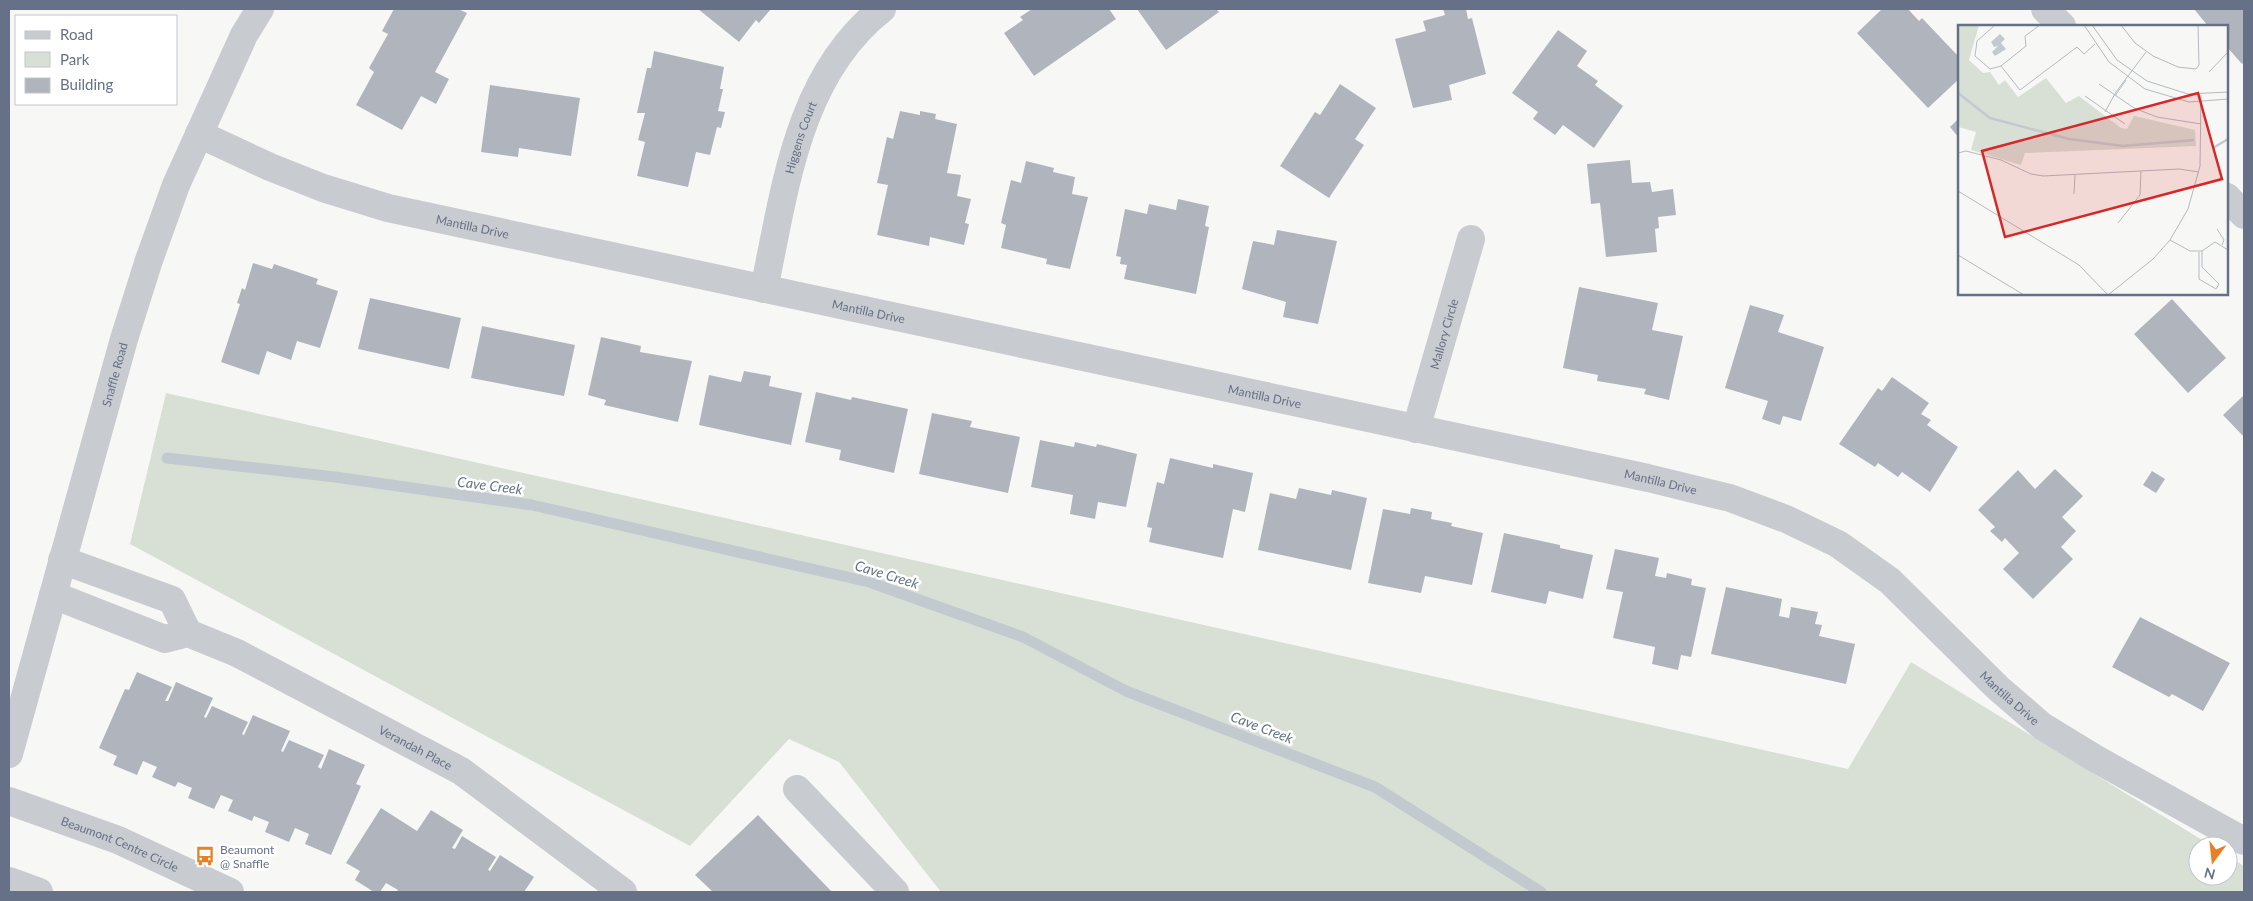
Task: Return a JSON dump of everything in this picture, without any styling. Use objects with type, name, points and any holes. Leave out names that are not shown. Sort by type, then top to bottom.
[{"type":"street","name":"Snaffle Road","points":[[9,754],[124,339],[149,260],[176,184],[244,35],[260,9]]},
{"type":"street","name":"Higgens Court","points":[[764,289],[789,174],[805,120],[819,85],[836,58],[855,34],[882,9]]},
{"type":"street","points":[[2045,9],[2061,25]]},
{"type":"street","name":"Mantilla Drive","points":[[199,134],[279,171],[323,188],[388,208],[1638,476],[1730,498],[1795,523],[1838,544],[1890,581],[1998,688],[2042,726],[2096,759],[2244,841]]},
{"type":"street","points":[[2228,198],[2244,215]]},
{"type":"street","name":"Mallory Circle","points":[[1416,429],[1470,239]]},
{"type":"street","points":[[53,595],[165,640],[188,633],[172,600],[62,560]]},
{"type":"street","name":"Verandah Place","points":[[188,633],[237,653],[461,771],[623,892]]},
{"type":"street","points":[[797,789],[895,892]]},
{"type":"street","name":"Beaumont Centre Circle","points":[[9,801],[118,840],[230,892]]},
{"type":"street","points":[[9,881],[39,892]]},
{"type":"green space","points":[[166,393],[1848,769],[1911,662],[2196,836],[2188,836],[2188,886],[2238,886],[2238,862],[2244,866],[2244,892],[941,892],[839,762],[789,739],[690,846],[130,544]]},
{"type":"building","points":[[394,9],[458,9],[467,13],[435,72],[449,79],[436,104],[421,96],[402,130],[356,105],[374,72],[369,68],[388,34],[382,31]]},
{"type":"building","points":[[698,9],[771,9],[759,23],[756,20],[739,42]]},
{"type":"building","points":[[1032,9],[1109,9],[1116,19],[1034,76],[1004,33],[1023,20],[1020,17]]},
{"type":"building","points":[[1137,9],[1216,9],[1219,12],[1166,50]]},
{"type":"building","points":[[1443,9],[1466,9],[1468,19],[1472,18],[1486,74],[1449,85],[1452,100],[1413,108],[1395,39],[1426,31],[1423,21],[1445,15]]},
{"type":"building","points":[[1882,9],[1908,9],[1919,21],[1922,18],[1958,56],[1958,80],[1928,108],[1857,33]]},
{"type":"building","points":[[2194,9],[2244,9],[2244,62],[2242,64],[2228,48],[2228,25],[2207,25]]},
{"type":"building","points":[[1558,30],[1587,51],[1577,66],[1598,81],[1595,85],[1623,106],[1594,148],[1563,125],[1555,135],[1533,119],[1538,112],[1512,93]]},
{"type":"building","points":[[654,51],[724,67],[720,89],[723,89],[718,111],[725,112],[721,128],[717,127],[710,155],[696,152],[688,187],[637,176],[645,142],[638,140],[645,113],[637,113],[647,68],[651,68]]},
{"type":"building","points":[[1340,84],[1376,108],[1355,139],[1364,145],[1329,198],[1280,166],[1315,112],[1320,115]]},
{"type":"building","points":[[490,85],[580,98],[571,156],[519,148],[518,157],[481,152]]},
{"type":"building","points":[[900,111],[920,115],[920,111],[936,114],[935,119],[957,124],[947,173],[961,175],[957,196],[971,199],[965,223],[969,224],[964,245],[930,237],[929,246],[877,235],[888,185],[877,183],[887,137],[893,139]]},
{"type":"building","points":[[1958,119],[1958,137],[1950,127]]},
{"type":"building","points":[[1630,160],[1632,183],[1650,182],[1652,192],[1673,189],[1676,215],[1658,217],[1659,228],[1655,229],[1657,252],[1606,257],[1600,203],[1591,204],[1587,164]]},
{"type":"building","points":[[1026,161],[1054,168],[1053,172],[1075,177],[1072,194],[1088,197],[1070,269],[1046,264],[1047,259],[1001,248],[1006,225],[1001,223],[1011,180],[1021,183]]},
{"type":"building","points":[[1178,199],[1209,206],[1205,226],[1209,227],[1196,294],[1124,279],[1127,265],[1120,264],[1121,257],[1116,256],[1125,209],[1147,214],[1149,204],[1176,210]]},
{"type":"building","points":[[1277,230],[1337,241],[1318,324],[1283,317],[1286,302],[1242,289],[1253,241],[1274,245]]},
{"type":"building","points":[[253,263],[272,269],[274,264],[318,279],[316,284],[338,291],[320,348],[297,341],[291,360],[267,351],[259,375],[221,362],[240,304],[237,303],[242,288],[245,290]]},
{"type":"building","points":[[1579,287],[1658,303],[1652,330],[1683,336],[1669,400],[1644,394],[1646,389],[1597,381],[1598,375],[1563,368]]},
{"type":"building","points":[[370,298],[461,318],[449,369],[358,349]]},
{"type":"building","points":[[2172,299],[2226,358],[2188,393],[2134,334]]},
{"type":"building","points":[[1750,305],[1784,315],[1778,332],[1824,347],[1801,421],[1783,416],[1780,425],[1762,419],[1768,401],[1725,388]]},
{"type":"building","points":[[482,326],[575,345],[564,396],[471,378]]},
{"type":"building","points":[[601,337],[641,346],[640,352],[692,361],[678,422],[604,405],[606,400],[588,395]]},
{"type":"building","points":[[744,371],[771,376],[769,386],[802,393],[791,445],[699,425],[709,375],[741,382]]},
{"type":"building","points":[[1892,377],[1929,403],[1921,414],[1931,420],[1927,425],[1958,447],[1930,492],[1902,472],[1898,477],[1878,463],[1875,467],[1839,444],[1878,388],[1882,391]]},
{"type":"building","points":[[816,392],[851,400],[852,397],[908,409],[894,473],[839,460],[841,450],[805,442]]},
{"type":"building","points":[[2244,395],[2244,437],[2223,415]]},
{"type":"building","points":[[932,413],[972,421],[970,427],[1020,437],[1008,493],[919,474]]},
{"type":"building","points":[[1040,440],[1074,447],[1075,442],[1096,447],[1097,444],[1137,454],[1126,507],[1098,502],[1095,519],[1070,514],[1073,495],[1031,487]]},
{"type":"building","points":[[1170,458],[1213,468],[1213,464],[1253,473],[1245,512],[1233,509],[1223,558],[1149,542],[1152,528],[1147,527],[1157,482],[1164,484]]},
{"type":"building","points":[[2055,469],[2083,496],[2062,517],[2076,531],[2061,547],[2073,559],[2033,599],[2003,569],[2019,553],[2005,538],[2002,542],[1990,531],[1995,527],[1978,510],[2018,470],[2035,489]]},
{"type":"building","points":[[2152,471],[2165,479],[2156,493],[2143,485]]},
{"type":"building","points":[[1299,488],[1331,495],[1332,490],[1367,498],[1351,570],[1258,550],[1270,493],[1296,499]]},
{"type":"building","points":[[1411,508],[1432,512],[1431,519],[1452,523],[1451,526],[1483,533],[1472,585],[1425,576],[1421,593],[1368,583],[1383,509],[1410,514]]},
{"type":"building","points":[[1504,533],[1560,545],[1560,548],[1593,555],[1583,599],[1549,591],[1546,604],[1491,592]]},
{"type":"building","points":[[1615,549],[1659,558],[1655,576],[1666,578],[1667,573],[1692,579],[1691,585],[1706,588],[1691,657],[1681,655],[1678,670],[1652,664],[1655,647],[1613,638],[1623,592],[1606,589]]},
{"type":"building","points":[[1726,587],[1782,599],[1779,616],[1789,618],[1791,607],[1818,612],[1815,624],[1822,625],[1819,636],[1855,644],[1846,684],[1711,654]]},
{"type":"building","points":[[2140,617],[2230,663],[2203,711],[2172,694],[2169,697],[2112,667]]},
{"type":"building","points":[[137,672],[172,687],[165,701],[168,701],[176,682],[213,698],[204,717],[206,718],[212,706],[248,722],[242,734],[244,735],[253,715],[290,731],[281,751],[283,752],[289,740],[324,755],[318,767],[321,769],[329,749],[365,765],[356,784],[361,786],[331,855],[305,844],[309,834],[295,828],[289,842],[265,832],[269,822],[254,816],[252,821],[228,811],[233,800],[221,795],[214,809],[188,798],[192,788],[178,782],[175,787],[152,777],[157,767],[143,761],[137,775],[113,765],[117,756],[99,748],[125,689],[129,690]]},
{"type":"building","points":[[381,808],[417,831],[431,810],[463,830],[452,848],[455,849],[462,836],[496,857],[488,870],[490,871],[500,855],[534,877],[524,892],[397,892],[398,890],[386,883],[380,892],[374,892],[355,880],[360,871],[346,863]]},
{"type":"building","points":[[758,815],[832,892],[713,892],[695,875]]},
{"type":"waterway","name":"Cave Creek","points":[[167,458],[335,477],[532,505],[869,582],[1023,637],[1126,691],[1375,787],[1541,892]]},
{"type":"place","name":"Beaumont @ Snaffle","points":[[205,856]]}]
